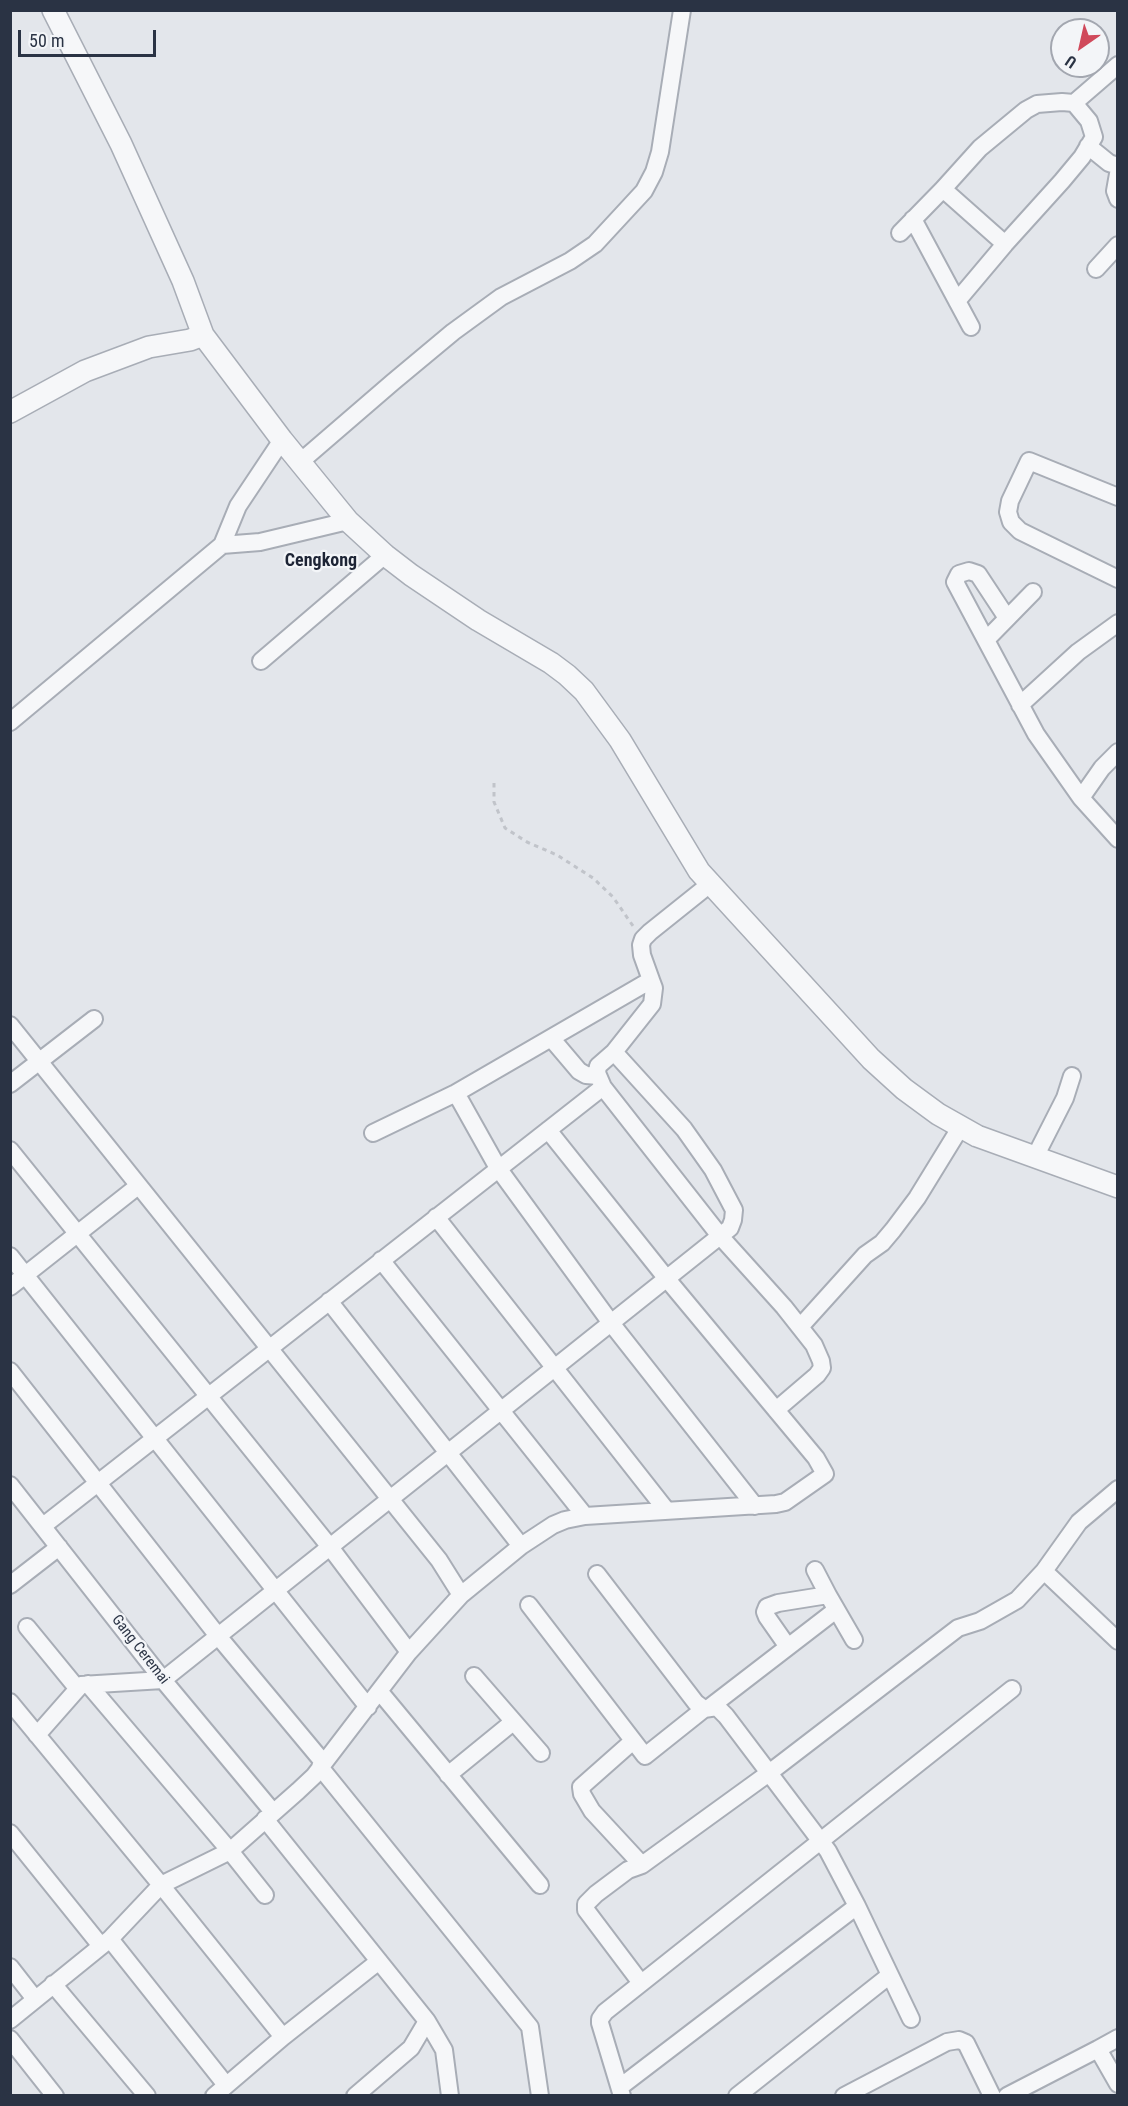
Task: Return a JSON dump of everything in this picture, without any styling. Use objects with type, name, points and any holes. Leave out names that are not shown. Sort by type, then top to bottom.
[{"type":"street","points":[[53,10],[121,144],[183,281],[203,335],[299,463],[348,520],[385,555],[478,620],[551,663],[584,691],[620,740],[691,860],[710,884],[871,1059],[924,1105],[960,1128],[1118,1187]]},
{"type":"street","points":[[299,463],[410,368],[501,297],[570,261],[596,244],[644,191],[654,172],[660,152],[682,10]]},
{"type":"street","points":[[900,233],[980,148],[1026,110],[1038,104],[1074,103],[1118,65]]},
{"type":"street","points":[[957,301],[1062,181],[1082,157],[1094,137],[1093,129],[1074,103]]},
{"type":"street","points":[[1088,146],[1110,163],[1118,166]]},
{"type":"street","points":[[1118,174],[1115,191],[1118,199]]},
{"type":"street","points":[[943,189],[1005,244]]},
{"type":"street","points":[[913,219],[970,327]]},
{"type":"street","points":[[1096,269],[1114,256]]},
{"type":"street","points":[[10,412],[85,371],[150,347],[190,340],[203,335]]},
{"type":"street","points":[[10,722],[222,545],[238,506],[282,440]]},
{"type":"street","points":[[1118,497],[1029,461],[1010,501],[1008,512],[1011,522],[1020,531],[1118,579]]},
{"type":"street","points":[[222,545],[260,542],[348,520]]},
{"type":"street","points":[[261,661],[385,555]]},
{"type":"street","points":[[1007,618],[978,574],[969,571],[959,574],[955,582],[1036,734],[1081,798],[1118,839]]},
{"type":"street","points":[[986,640],[1033,592]]},
{"type":"street","points":[[1020,705],[1078,652],[1118,623]]},
{"type":"street","points":[[1081,798],[1102,768],[1118,752]]},
{"type":"street","points":[[600,1081],[598,1066],[614,1052],[652,1004],[654,988],[642,955],[643,939],[710,884]]},
{"type":"street","points":[[373,1133],[456,1093],[651,980]]},
{"type":"street","points":[[10,1084],[94,1019]]},
{"type":"street","points":[[10,1025],[439,1560],[461,1595]]},
{"type":"street","points":[[550,1038],[579,1071],[600,1081],[720,1236],[814,1345],[822,1368],[776,1410]]},
{"type":"street","points":[[37,1735],[83,1686],[164,1680],[730,1228],[734,1210],[713,1170],[684,1129],[614,1052]]},
{"type":"street","points":[[1035,1157],[1065,1098],[1072,1076]]},
{"type":"street","points":[[43,1526],[548,1130],[600,1081]]},
{"type":"street","points":[[456,1093],[498,1168],[611,1323],[755,1506]]},
{"type":"street","points":[[800,1327],[865,1255],[882,1243],[893,1230],[917,1198],[960,1128]]},
{"type":"street","points":[[10,2020],[105,1942],[161,1885],[230,1851],[306,1784],[409,1652],[461,1595],[521,1546],[553,1525],[585,1516],[755,1506],[785,1502],[825,1474],[816,1458],[667,1279],[548,1130]]},
{"type":"street","points":[[10,1150],[330,1547],[409,1652]]},
{"type":"street","points":[[10,1287],[138,1186]]},
{"type":"street","points":[[436,1217],[667,1511]]},
{"type":"street","points":[[10,1256],[368,1707]]},
{"type":"street","points":[[381,1260],[585,1516]]},
{"type":"street","points":[[329,1301],[521,1546]]},
{"type":"street","points":[[10,1371],[530,2027],[540,2096]]},
{"type":"street","name":"Gang Ceremai","points":[[10,1485],[164,1680],[427,2021],[444,2050],[450,2096]]},
{"type":"street","points":[[641,1983],[586,1910],[586,1904],[628,1870],[642,1865],[769,1773],[958,1628],[980,1621],[1017,1600],[1044,1571],[1079,1522],[1118,1489]]},
{"type":"street","points":[[10,1585],[59,1547]]},
{"type":"street","points":[[815,1570],[854,1640]]},
{"type":"street","points":[[1044,1571],[1118,1641]]},
{"type":"street","points":[[597,1574],[696,1703],[707,1708],[717,1707],[726,1716],[828,1851],[911,2019]]},
{"type":"street","points":[[529,1605],[645,1756],[788,1647],[832,1602]]},
{"type":"street","points":[[788,1647],[767,1617],[765,1612],[767,1607],[778,1603],[832,1602]]},
{"type":"street","points":[[27,1627],[83,1686],[230,1851],[265,1895]]},
{"type":"street","points":[[474,1676],[541,1753]]},
{"type":"street","points":[[857,1906],[621,2091],[600,2019],[605,2012],[1012,1689]]},
{"type":"street","points":[[380,1692],[540,1885]]},
{"type":"street","points":[[10,1702],[283,2037]]},
{"type":"street","points":[[448,1775],[513,1722]]},
{"type":"street","points":[[633,1741],[580,1786],[592,1811],[642,1865]]},
{"type":"street","points":[[10,1833],[105,1942],[220,2090],[379,1961]]},
{"type":"street","points":[[10,1967],[35,1999]]},
{"type":"street","points":[[737,2096],[890,1975]]},
{"type":"street","points":[[53,1984],[147,2096]]},
{"type":"street","points":[[367,2092],[411,2048],[427,2021]]},
{"type":"street","points":[[1007,2096],[1118,2038]]},
{"type":"street","points":[[10,2039],[55,2096]]},
{"type":"street","points":[[844,2096],[947,2042],[959,2040],[966,2043],[992,2096]]},
{"type":"street","points":[[1098,2049],[1118,2084]]},
{"type":"path","points":[[494,783],[494,802],[505,828],[526,842],[557,855],[593,878],[613,897],[643,939]]},
{"type":"district","name":"Cengkong","points":[[321,561]]}]
